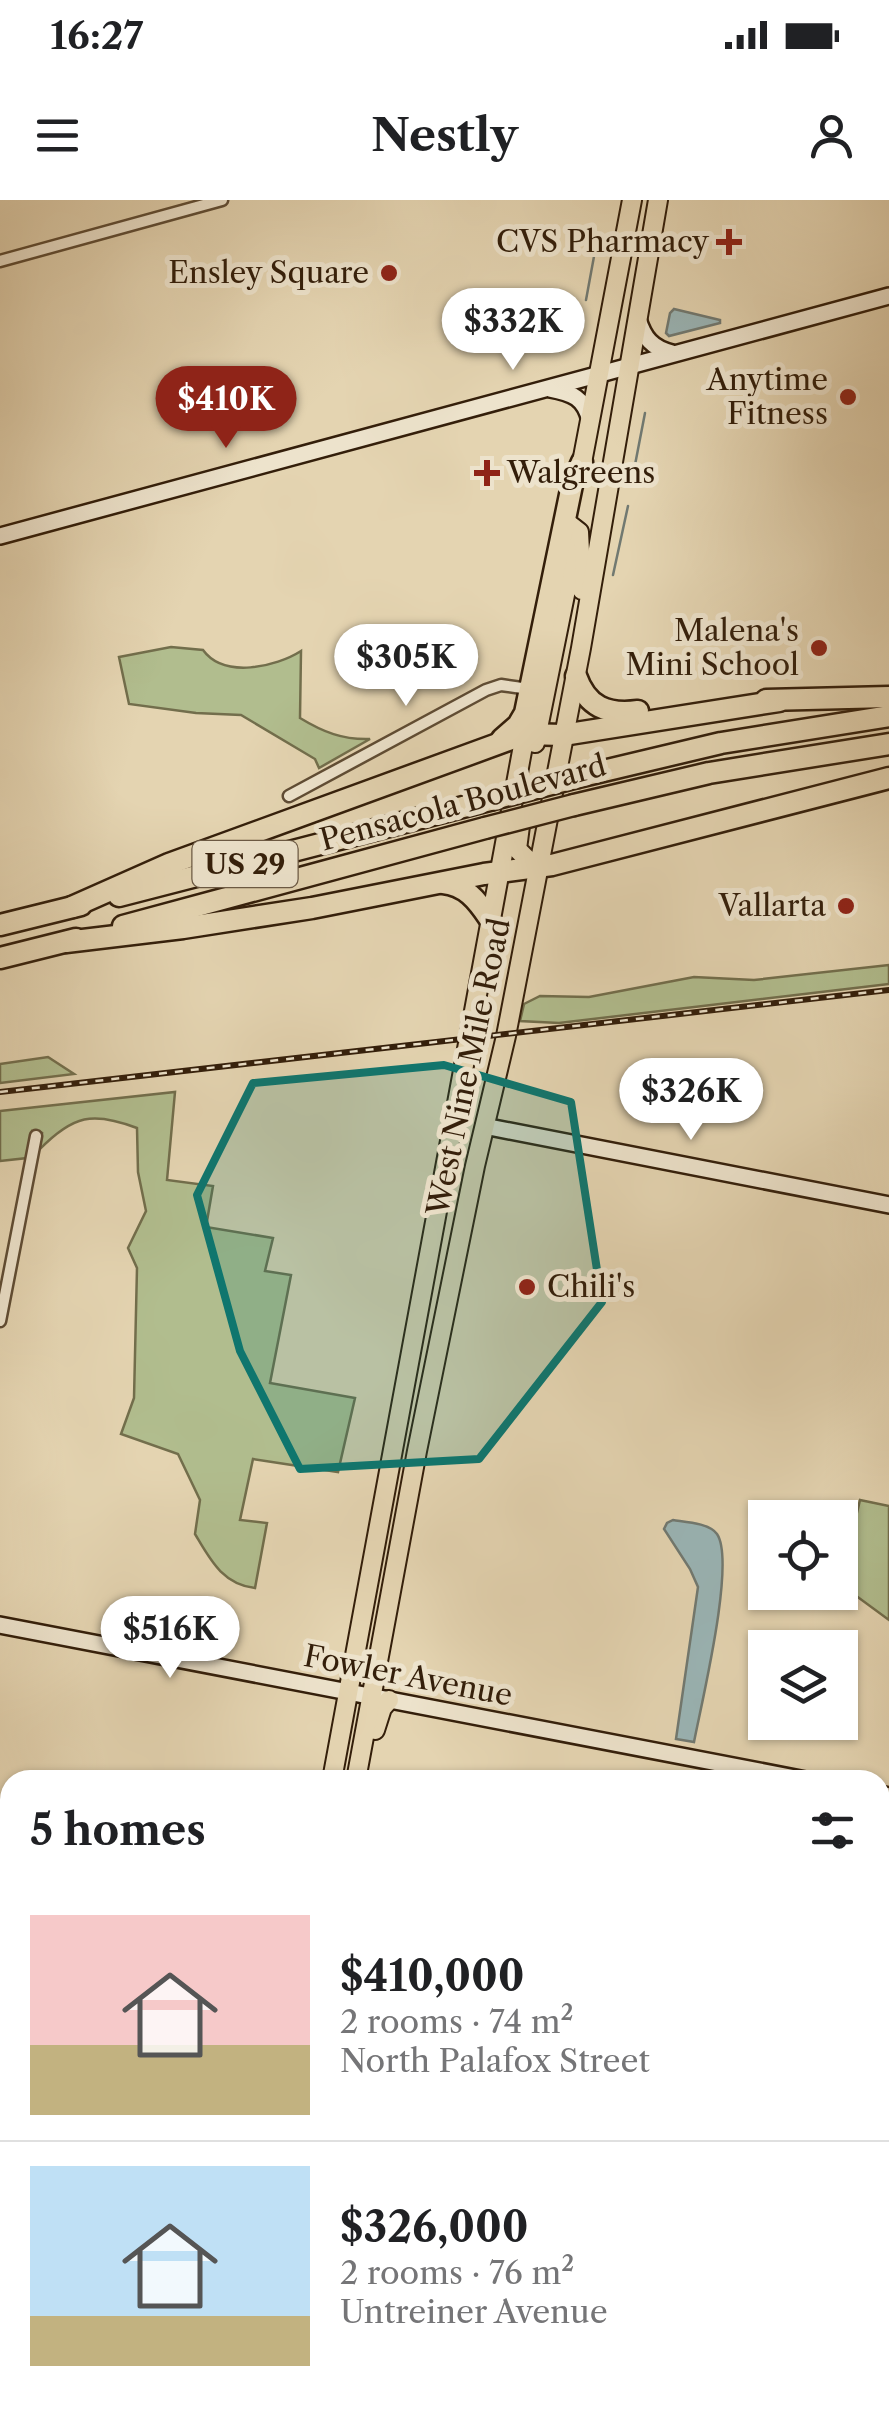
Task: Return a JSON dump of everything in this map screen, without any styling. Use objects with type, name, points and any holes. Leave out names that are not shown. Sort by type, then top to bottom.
[{"type":"highway","points":[[499,742],[518,726],[532,690],[572,485],[582,462]]},
{"type":"highway","points":[[576,676],[591,702],[617,714],[732,698],[780,701],[889,697]]},
{"type":"highway","points":[[72,907],[169,864],[499,742],[780,701]]},
{"type":"highway","name":"Pensacola Boulevard","points":[[0,925],[721,743],[889,716]]},
{"type":"highway","name":"Pensacola Boulevard","points":[[0,958],[574,804],[709,773],[889,744]]},
{"type":"highway","points":[[66,942],[294,911],[532,864],[552,866],[889,778]]},
{"type":"highway","points":[[436,882],[456,884],[478,901],[489,918]]},
{"type":"main road","points":[[630,365],[617,357],[615,343],[636,200]]},
{"type":"main road","name":"West Nine Mile Road","points":[[334,1770],[404,1402],[489,918],[533,736],[532,690],[566,547],[636,200]]},
{"type":"main road","points":[[642,296],[636,268],[648,200]]},
{"type":"main road","points":[[532,864],[576,676],[658,200]]},
{"type":"main road","points":[[581,648],[575,628],[614,404],[610,379],[599,374]]},
{"type":"main road","points":[[570,526],[578,532],[582,590]]},
{"type":"main road","points":[[532,864],[547,760],[546,748],[533,736],[567,585],[566,547]]},
{"type":"main road","name":"West Nine Mile Road","points":[[359,1770],[380,1699],[458,1248],[516,984],[509,959],[532,864]]},
{"type":"main road","points":[[468,1049],[473,1063],[470,1109],[484,1126]]},
{"type":"main road","points":[[454,1126],[465,1134],[470,1149],[454,1233],[458,1248]]},
{"type":"main road","points":[[368,1770],[382,1708],[366,1670],[404,1470],[404,1402]]},
{"type":"main road","points":[[346,1770],[357,1707],[349,1694]]},
{"type":"street","points":[[0,261],[222,200]]},
{"type":"street","points":[[0,536],[889,296]]},
{"type":"street","points":[[638,319],[654,347],[676,354]]},
{"type":"street","points":[[546,389],[579,398],[590,422]]},
{"type":"street","points":[[289,796],[486,690],[501,686],[532,690]]},
{"type":"street","points":[[484,1126],[889,1204]]},
{"type":"street","points":[[0,1321],[36,1136]]},
{"type":"street","name":"Fowler Avenue","points":[[0,1624],[753,1770]]},
{"type":"highlighted area","points":[[444,1065],[571,1102],[602,1302],[479,1459],[300,1469],[240,1351],[197,1195],[253,1083]]},
{"type":"green space","points":[[171,647],[203,650],[224,665],[237,667],[278,662],[301,651],[300,718],[333,734],[370,739],[319,768],[315,759],[241,715],[129,704],[119,657]]},
{"type":"green space","points":[[889,965],[889,984],[559,1023],[520,1021],[524,1004],[540,996],[589,997],[694,977],[754,980]]},
{"type":"green space","points":[[48,1057],[74,1074],[0,1083],[0,1064]]},
{"type":"green space","points":[[175,1092],[167,1180],[213,1186],[206,1227],[273,1238],[265,1271],[291,1275],[270,1383],[355,1398],[338,1472],[253,1459],[240,1520],[267,1523],[255,1588],[225,1576],[195,1534],[200,1500],[178,1454],[121,1434],[134,1398],[137,1268],[128,1248],[146,1211],[138,1172],[137,1128],[108,1119],[84,1119],[62,1129],[39,1150],[42,1133],[32,1131],[27,1158],[0,1161],[0,1111]]},
{"type":"green space","points":[[860,1500],[889,1506],[889,1620],[858,1597]]},
{"type":"water","points":[[674,309],[720,323],[669,336],[666,333]]},
{"type":"water","points":[[673,1520],[709,1527],[717,1534],[722,1549],[720,1602],[694,1742],[676,1739],[698,1587],[664,1529]]},
{"type":"waterway","points":[[586,300],[595,251]]},
{"type":"waterway","points":[[634,470],[645,413]]},
{"type":"waterway","points":[[613,575],[628,506]]},
{"type":"railway","points":[[0,1092],[889,990]]},
{"type":"place","name":"CVS Pharmacy","points":[[729,242]]},
{"type":"place","name":"Ensley Square","points":[[389,273]]},
{"type":"place","name":"Anytime Fitness","points":[[848,397]]},
{"type":"place","name":"Walgreens","points":[[487,473]]},
{"type":"place","name":"Malena's Mini School","points":[[819,648]]},
{"type":"place","name":"Vallarta","points":[[846,906]]},
{"type":"place","name":"Chili's","points":[[527,1287]]}]
